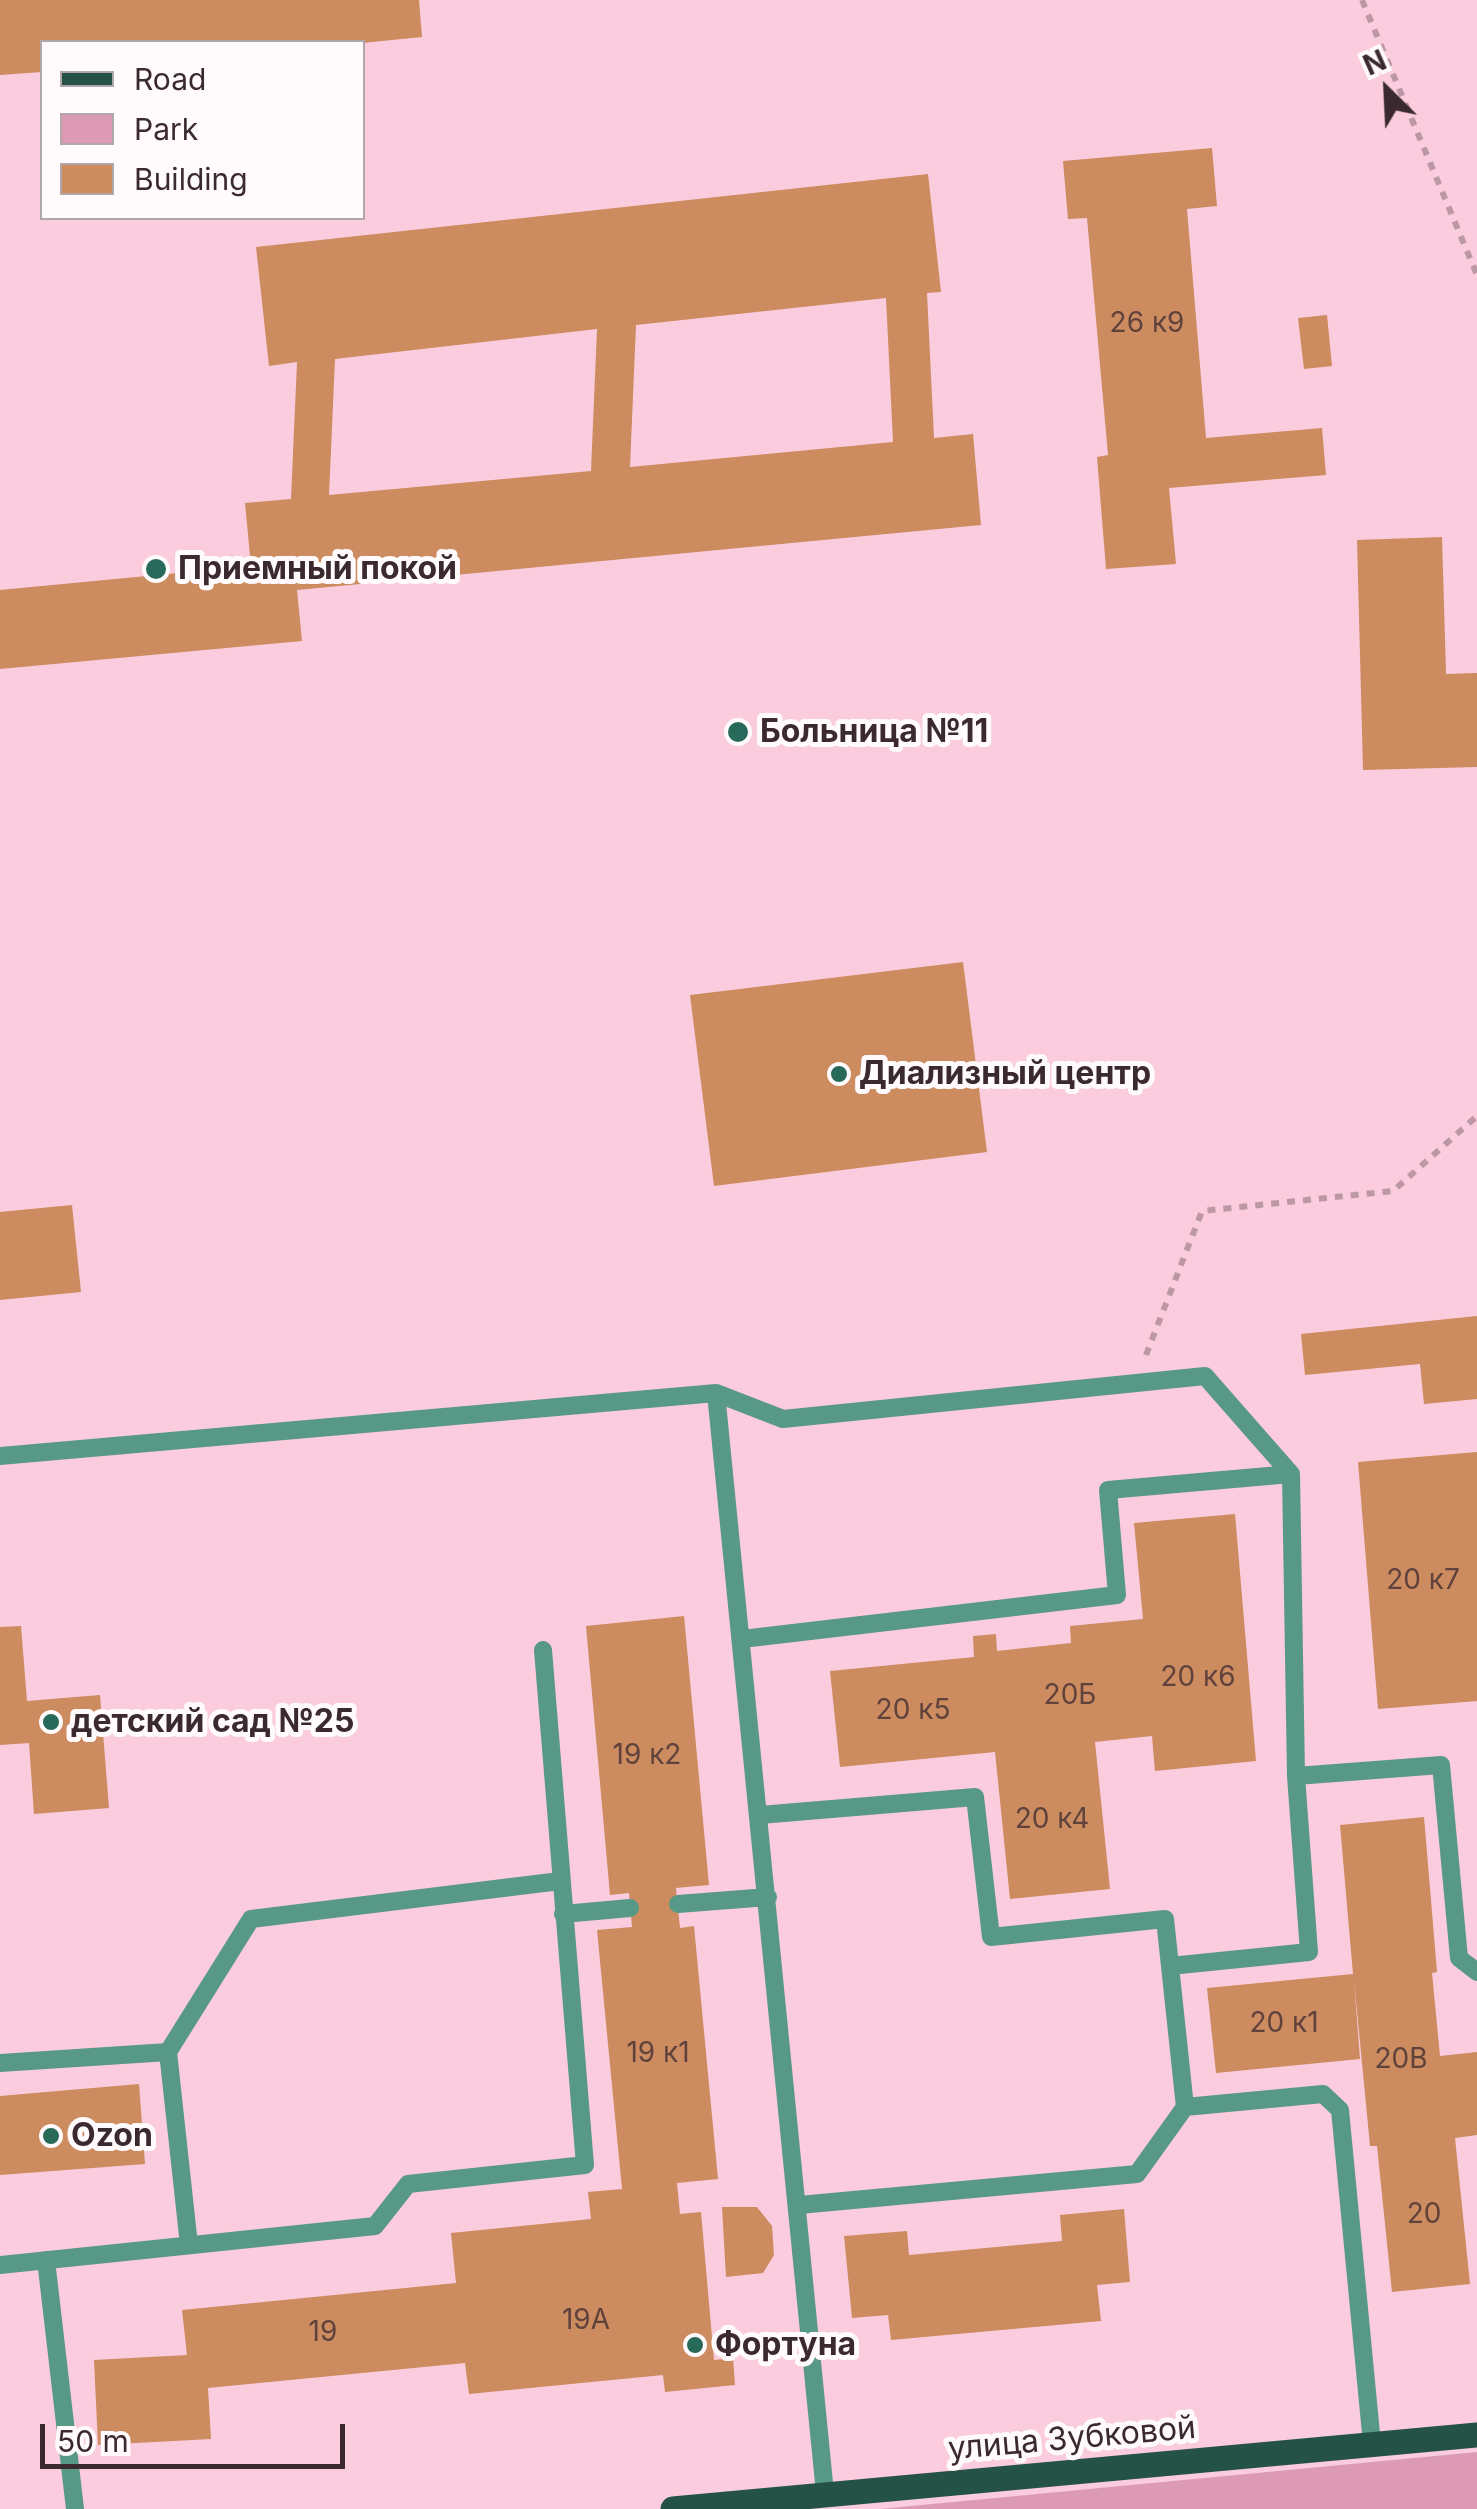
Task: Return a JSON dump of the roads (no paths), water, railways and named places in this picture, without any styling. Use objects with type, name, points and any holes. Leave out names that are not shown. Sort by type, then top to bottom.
[{"type":"main road","name":"улица Зубковой","points":[[672,2509],[1477,2435]]},
{"type":"lane","points":[[0,1456],[716,1393],[783,1420],[1206,1376],[1291,1474],[1296,1776],[1309,1952],[1170,1966]]},
{"type":"lane","points":[[716,1393],[825,2494]]},
{"type":"lane","points":[[742,1638],[1117,1594],[1108,1490],[1291,1474]]},
{"type":"lane","points":[[0,2265],[375,2226],[408,2184],[585,2165],[544,1650]]},
{"type":"lane","points":[[1296,1776],[1441,1765],[1458,1958],[1477,1972]]},
{"type":"lane","points":[[760,1816],[976,1797],[991,1937],[1165,1918],[1185,2107],[1137,2174],[798,2204]]},
{"type":"lane","points":[[190,2246],[168,2052],[251,1919],[560,1881]]},
{"type":"lane","points":[[678,1904],[768,1897]]},
{"type":"lane","points":[[563,1914],[630,1908]]},
{"type":"lane","points":[[0,2063],[168,2052]]},
{"type":"lane","points":[[1185,2107],[1323,2094],[1340,2110],[1372,2444]]},
{"type":"lane","points":[[46,2260],[75,2509]]},
{"type":"place","name":"Приемный покой","points":[[156,569]]},
{"type":"place","name":"Больница №11","points":[[738,732]]},
{"type":"place","name":"Диализный центр","points":[[839,1074]]},
{"type":"place","name":"детский сад №25","points":[[51,1722]]},
{"type":"place","name":"Ozon","points":[[51,2136]]},
{"type":"place","name":"Фортуна","points":[[695,2345]]}]
